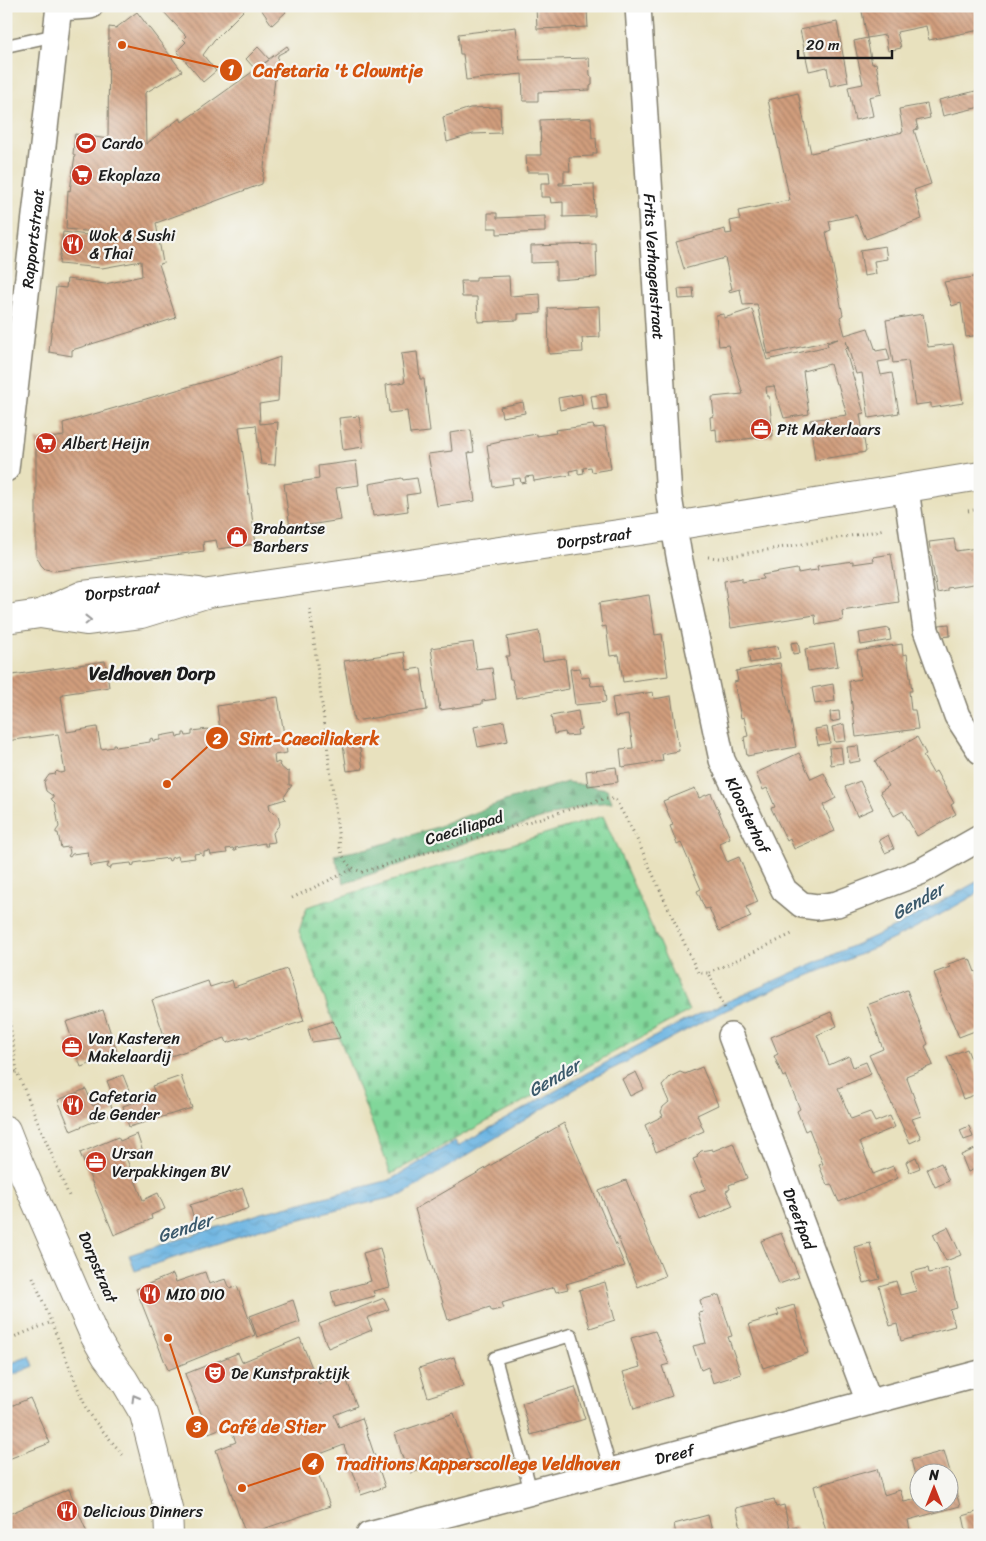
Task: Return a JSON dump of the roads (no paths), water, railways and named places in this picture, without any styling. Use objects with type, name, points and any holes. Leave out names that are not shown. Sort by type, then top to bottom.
[{"type":"street","points":[[59,7],[90,6]]},
{"type":"street","name":"Frits Verhagenstraat","points":[[638,6],[669,497],[674,526]]},
{"type":"street","name":"Rapportstraat","points":[[6,469],[11,384],[59,7]]},
{"type":"street","name":"Dorpstraat","points":[[6,619],[40,614],[86,621],[141,614],[209,593],[674,526],[980,476]]},
{"type":"street","points":[[906,489],[926,630],[957,716],[980,750]]},
{"type":"street","name":"Kloosterhof","points":[[674,526],[722,760],[784,890],[802,905],[817,907],[837,904],[920,872],[980,838]]},
{"type":"street","name":"Dreefpad","points":[[731,1036],[869,1402]]},
{"type":"street","name":"Dorpstraat","points":[[6,1130],[94,1335],[144,1414],[150,1444],[157,1460],[168,1508],[169,1535]]},
{"type":"street","name":"Dreef","points":[[369,1535],[980,1373]]},
{"type":"lane","points":[[6,46],[56,35]]},
{"type":"lane","points":[[531,1492],[494,1358],[571,1335],[611,1471]]},
{"type":"water","points":[[980,880],[980,892],[898,937],[838,964],[759,995],[595,1077],[402,1195],[263,1228],[135,1271],[129,1255],[262,1213],[390,1180],[455,1141],[458,1146],[684,1021],[897,926]]},
{"type":"water","points":[[30,1356],[34,1366],[6,1378],[6,1365]]},
{"type":"place","name":"Cafetaria 't Clowntje","points":[[122,45]]},
{"type":"place","name":"Cardo","points":[[86,143]]},
{"type":"place","name":"Ekoplaza","points":[[82,175]]},
{"type":"place","name":"Wok & Sushi & Thai","points":[[73,244]]},
{"type":"place","name":"Pit Makerlaars","points":[[761,429]]},
{"type":"place","name":"Albert Heijn","points":[[46,443]]},
{"type":"place","name":"Brabantse Barbers","points":[[237,537]]},
{"type":"place","name":"Sint-Caeciliakerk","points":[[167,784]]},
{"type":"place","name":"Van Kasteren Makelaardij","points":[[72,1047]]},
{"type":"place","name":"Cafetaria de Gender","points":[[73,1105]]},
{"type":"place","name":"Ursan Verpakkingen BV","points":[[96,1162]]},
{"type":"place","name":"MIO DIO","points":[[150,1294]]},
{"type":"place","name":"Café de Stier","points":[[168,1338]]},
{"type":"place","name":"De Kunstpraktijk","points":[[215,1373]]},
{"type":"place","name":"Traditions Kapperscollege Veldhoven","points":[[242,1488]]},
{"type":"place","name":"Delicious Dinners","points":[[67,1511]]},
{"type":"district","name":"Veldhoven Dorp","points":[[152,673]]},
{"type":"water label","name":"Gender","points":[[918,901]]},
{"type":"water label","name":"Gender","points":[[554,1078]]},
{"type":"water label","name":"Gender","points":[[185,1228]]}]
